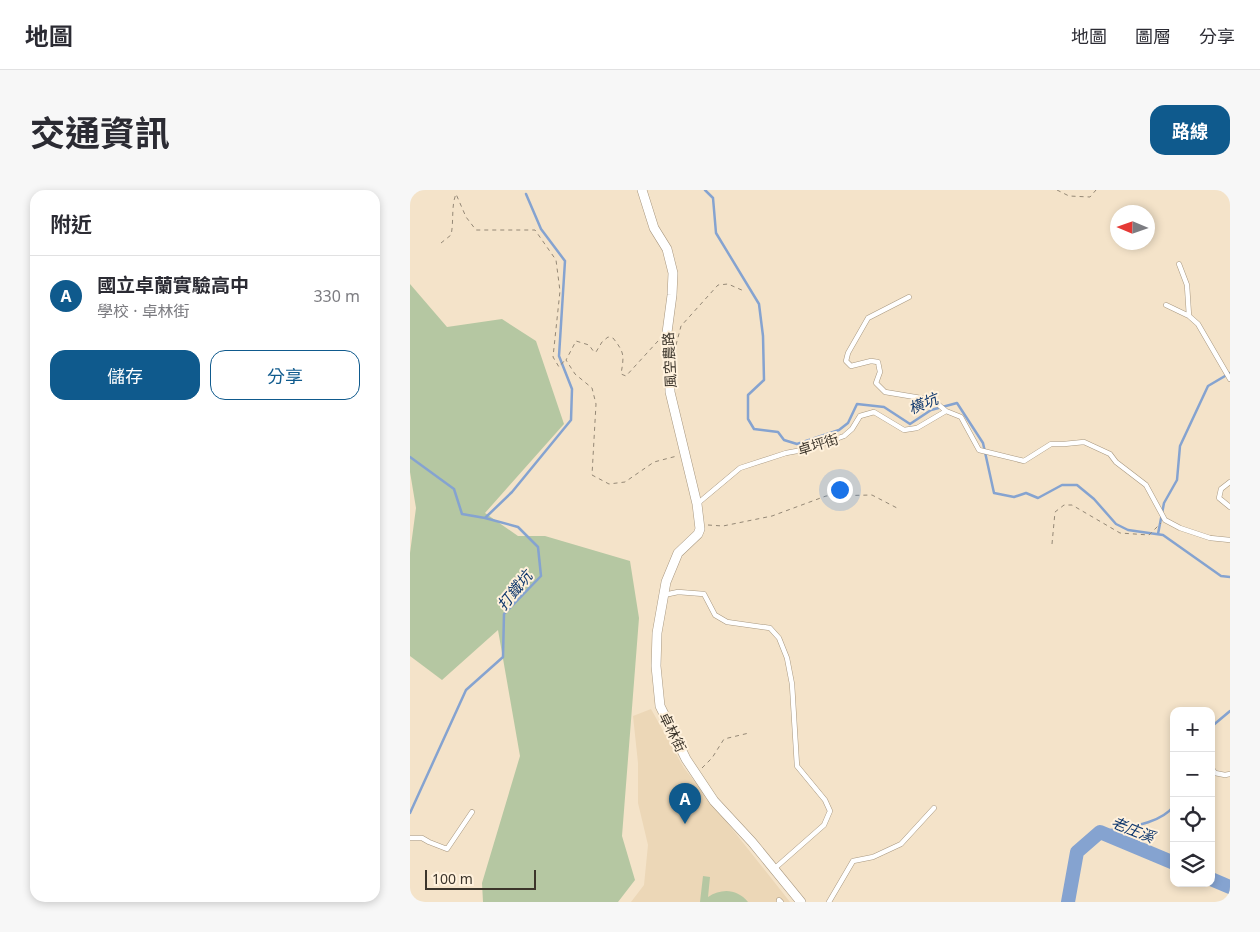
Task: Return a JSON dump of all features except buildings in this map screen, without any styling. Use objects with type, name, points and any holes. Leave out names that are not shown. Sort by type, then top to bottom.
[{"type":"street","name":"風空農路","points":[[642,190],[654,228],[667,248],[673,273],[666,340],[669,356],[670,392],[697,504]]},
{"type":"street","points":[[697,504],[700,524]]},
{"type":"street","name":"卓林街","points":[[700,524],[698,534],[678,553],[666,582],[657,633],[656,666],[660,706],[686,760],[714,801],[752,842],[801,902]]},
{"type":"lane","points":[[1179,264],[1188,285],[1189,316]]},
{"type":"lane","points":[[908,297],[868,318],[848,353],[846,361],[851,366],[871,360],[878,362],[880,372],[876,383],[885,392],[933,400],[946,411],[961,417],[979,450],[1024,461],[1050,444],[1084,442],[1110,454],[1116,462],[1146,485],[1165,520],[1180,528],[1210,538],[1230,540]]},
{"type":"lane","points":[[1166,305],[1189,316],[1198,324],[1230,379]]},
{"type":"lane","name":"卓坪街","points":[[697,504],[740,468],[786,453],[808,449],[844,436],[852,429],[860,416],[874,412],[904,430],[918,428],[946,411]]},
{"type":"lane","points":[[1230,482],[1221,489],[1219,498],[1230,507]]},
{"type":"lane","points":[[664,595],[678,592],[704,594],[715,615],[727,622],[770,628],[779,638],[788,658],[792,684],[797,766],[825,800],[830,811],[824,825],[774,869]]},
{"type":"lane","points":[[1215,773],[1230,774]]},
{"type":"lane","points":[[829,902],[853,861],[873,857],[901,844],[934,808]]},
{"type":"lane","points":[[410,838],[422,838],[447,849],[472,812]]},
{"type":"path","points":[[1057,190],[1069,196],[1090,197],[1096,190]]},
{"type":"path","points":[[441,243],[451,235],[454,223],[454,200],[456,194],[466,217],[476,230],[535,230],[556,260],[560,291],[553,357],[559,367],[566,360],[576,341],[589,345],[596,352],[602,342],[608,337],[613,338],[621,348],[624,358],[621,374],[626,376],[667,331]]},
{"type":"path","points":[[669,356],[676,345],[681,326],[718,285],[728,284],[744,291]]},
{"type":"path","points":[[566,360],[575,374],[592,388],[596,404],[592,475],[609,484],[625,482],[654,462],[685,454]]},
{"type":"path","points":[[700,524],[723,526],[747,522],[772,516],[826,496],[872,495],[897,508]]},
{"type":"path","points":[[1052,544],[1055,512],[1064,505],[1072,505],[1120,533],[1149,536],[1165,520]]},
{"type":"path","points":[[695,774],[712,758],[724,738],[749,733]]},
{"type":"shaded area","points":[[651,709],[684,768],[790,902],[631,902],[644,885],[648,845],[638,803],[638,763],[633,716]]},
{"type":"green space","points":[[410,284],[447,327],[502,319],[536,341],[564,424],[485,513],[518,536],[545,536],[630,561],[639,618],[622,836],[635,880],[618,902],[483,902],[482,883],[520,756],[498,630],[442,680],[410,656],[410,553],[416,508],[410,472]]},
{"type":"green space","points":[[703,876],[710,877],[708,897],[719,892],[729,891],[739,894],[748,902],[700,902]]},
{"type":"waterway","name":"橫坑","points":[[705,190],[713,198],[716,233],[759,304],[763,336],[764,380],[748,395],[748,419],[754,429],[778,432],[784,440],[797,444],[839,430],[848,423],[857,404],[884,407],[910,424],[931,410],[957,403],[983,443],[994,493],[1014,497],[1026,493],[1038,498],[1062,485],[1077,485],[1094,499],[1116,524],[1128,530],[1163,535],[1221,576],[1230,577]]},
{"type":"waterway","points":[[485,518],[512,492],[571,420],[572,389],[559,356],[565,261],[541,229],[526,194]]},
{"type":"waterway","points":[[1158,534],[1164,503],[1177,480],[1180,446],[1208,386],[1230,373]]},
{"type":"waterway","name":"打鐵坑","points":[[410,457],[454,489],[462,514],[518,527],[538,547],[541,576],[504,614],[503,657],[466,690],[410,813]]},
{"type":"waterway","name":"橫坑","points":[[1215,724],[1230,711]]},
{"type":"waterway","name":"橫坑","points":[[1100,832],[1150,822],[1170,810]]},
{"type":"waterway","name":"橫坑","points":[[1068,902],[1077,852],[1100,832],[1170,861]]},
{"type":"waterway","name":"老庄溪","points":[[1215,881],[1230,887]]},
{"type":"place","name":"國立卓蘭實驗高中","points":[[685,824]]}]
